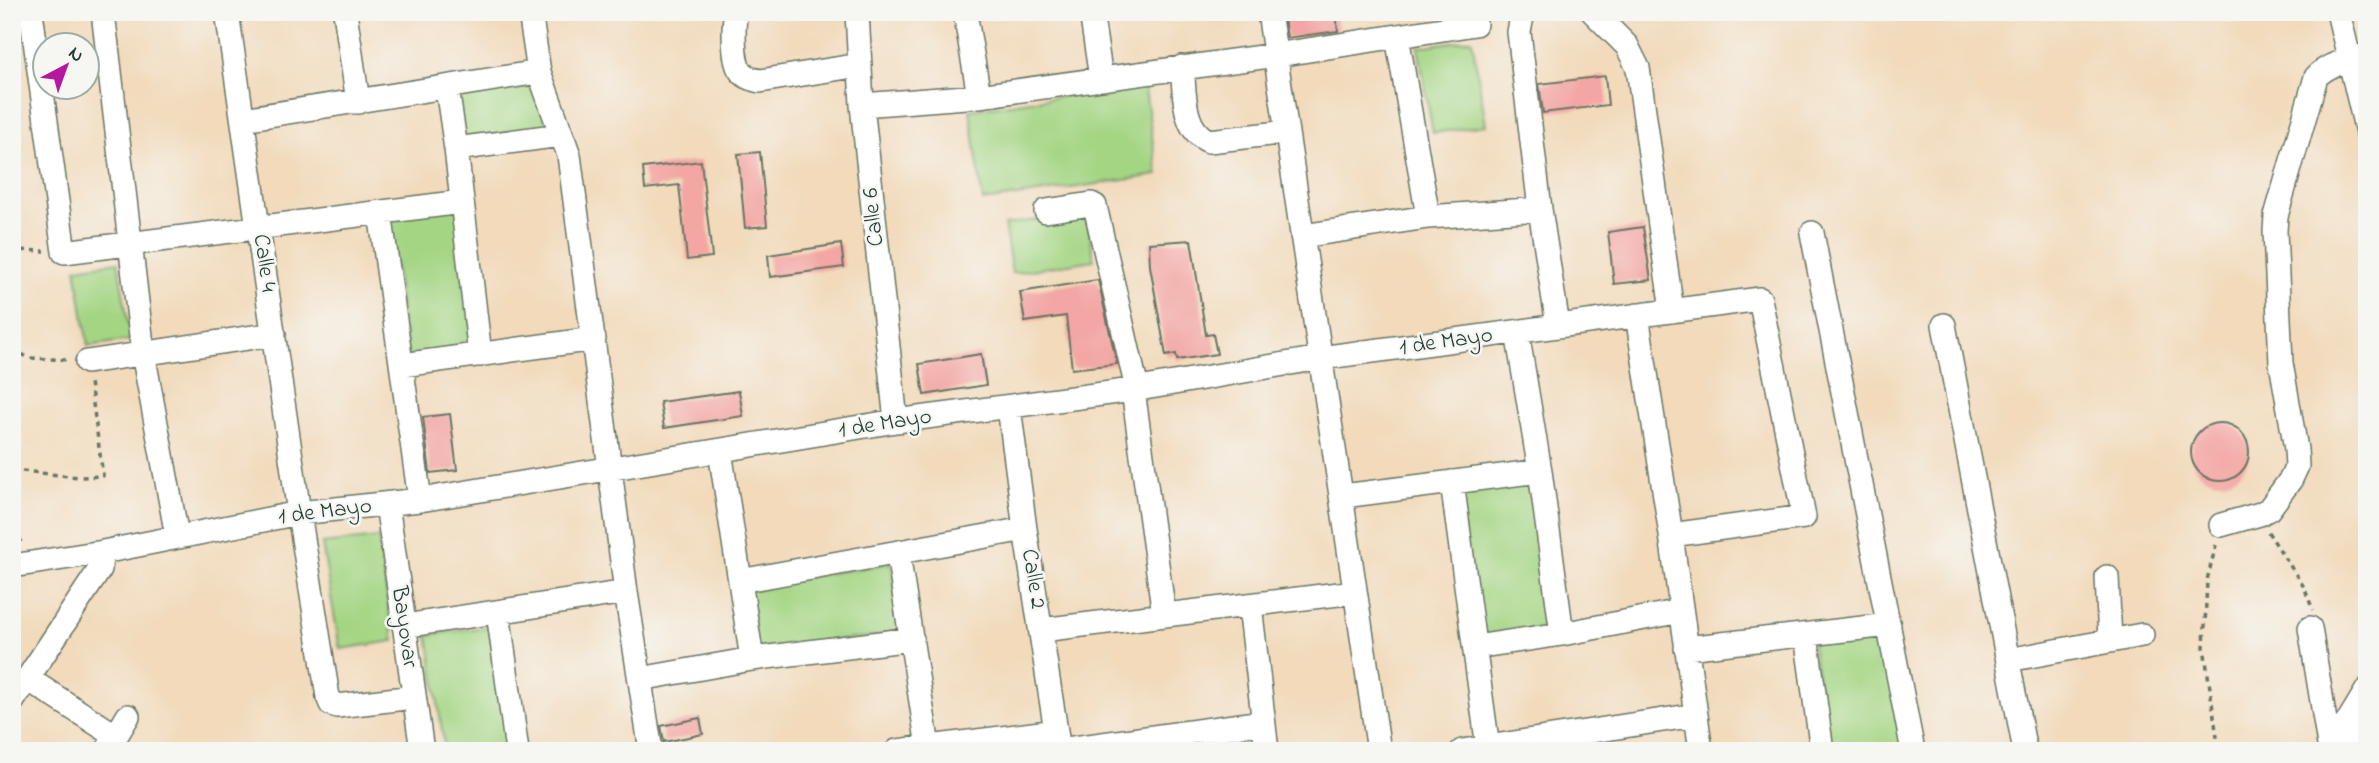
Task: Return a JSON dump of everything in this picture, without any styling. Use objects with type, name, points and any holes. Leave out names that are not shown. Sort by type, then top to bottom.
[{"type":"street","points":[[31,12],[64,252],[462,202]]},
{"type":"street","points":[[103,12],[143,353],[177,536]]},
{"type":"street","name":"Calle 4","points":[[228,12],[327,698],[331,704],[337,706],[414,697]]},
{"type":"street","points":[[345,12],[359,102]]},
{"type":"street","points":[[530,12],[539,72],[569,155],[626,592],[651,751]]},
{"type":"street","points":[[736,12],[733,23],[737,67],[747,78],[760,81],[860,65]]},
{"type":"street","name":"Calle 6","points":[[857,12],[862,104],[897,421]]},
{"type":"street","points":[[965,12],[979,96]]},
{"type":"street","points":[[1091,12],[1101,78]]},
{"type":"street","points":[[1269,12],[1379,751]]},
{"type":"street","points":[[1522,12],[1519,32],[1540,209],[1558,326]]},
{"type":"street","points":[[1593,12],[1628,46],[1638,68],[1672,311]]},
{"type":"street","points":[[2338,12],[2358,58],[2367,132]]},
{"type":"street","points":[[862,104],[979,96],[1475,24]]},
{"type":"street","points":[[1397,36],[1428,217]]},
{"type":"street","points":[[2221,525],[2269,509],[2297,466],[2281,363],[2274,242],[2276,216],[2316,77],[2321,72],[2358,58]]},
{"type":"street","points":[[1182,67],[1188,116],[1192,128],[1200,137],[1209,141],[1287,132]]},
{"type":"street","points":[[243,119],[539,72]]},
{"type":"street","points":[[447,88],[480,355]]},
{"type":"street","points":[[456,149],[561,135]]},
{"type":"street","points":[[1046,211],[1091,204],[1096,206],[1135,389],[1164,615]]},
{"type":"street","points":[[1302,236],[1428,217],[1540,209]]},
{"type":"street","points":[[380,212],[420,500]]},
{"type":"street","points":[[1812,233],[1913,751]]},
{"type":"street","name":"1 de Mayo","points":[[19,565],[103,552],[299,513],[420,500],[897,421],[1135,389],[1320,359],[1760,299],[1804,517],[1671,535]]},
{"type":"street","points":[[1637,316],[1701,751]]},
{"type":"street","points":[[1944,325],[2008,660],[2017,749]]},
{"type":"street","points":[[1517,332],[1540,471],[1562,634]]},
{"type":"street","points":[[87,362],[274,334]]},
{"type":"street","points":[[402,365],[594,339]]},
{"type":"street","name":"Calle 2","points":[[1009,407],[1058,744]]},
{"type":"street","points":[[720,451],[752,659]]},
{"type":"street","points":[[1343,496],[1540,471]]},
{"type":"street","points":[[1452,482],[1488,748]]},
{"type":"street","name":"Bayovar","points":[[387,504],[422,751]]},
{"type":"street","points":[[740,581],[1025,529]]},
{"type":"street","points":[[12,702],[100,569],[103,552]]},
{"type":"street","points":[[898,554],[912,639],[942,747]]},
{"type":"street","points":[[2107,577],[2110,641]]},
{"type":"street","points":[[404,626],[626,592]]},
{"type":"street","points":[[1041,630],[1355,592]]},
{"type":"street","points":[[1250,605],[1267,751]]},
{"type":"street","points":[[1475,647],[1562,634],[1681,611]]},
{"type":"street","points":[[498,612],[517,751]]},
{"type":"street","points":[[2312,619],[2330,751]]},
{"type":"street","points":[[1686,648],[1889,625]]},
{"type":"street","points":[[1806,635],[1822,751]]},
{"type":"street","points":[[2008,660],[2142,635]]},
{"type":"street","points":[[640,679],[752,659],[912,639]]},
{"type":"street","points":[[28,680],[117,734]]},
{"type":"street","points":[[2330,751],[2367,690]]},
{"type":"street","points":[[1462,751],[1577,743],[1696,715]]},
{"type":"street","points":[[897,751],[942,747],[1180,742],[1263,722]]},
{"type":"street","points":[[2348,751],[2367,734]]},
{"type":"path","points":[[12,250],[64,252]]},
{"type":"path","points":[[12,351],[31,358],[87,362],[103,476],[79,477],[12,470]]},
{"type":"path","points":[[12,508],[19,565]]},
{"type":"path","points":[[2260,514],[2275,545],[2304,587],[2312,619]]},
{"type":"path","points":[[2219,751],[2204,647],[2207,580],[2221,525]]},
{"type":"green space","points":[[1472,39],[1486,125],[1433,133],[1418,47]]},
{"type":"green space","points":[[1144,84],[1158,175],[983,201],[970,110]]},
{"type":"green space","points":[[536,85],[548,129],[460,143],[459,98]]},
{"type":"green space","points":[[457,206],[475,348],[408,358],[388,217]]},
{"type":"green space","points":[[1086,212],[1094,260],[1012,273],[1004,225]]},
{"type":"green space","points":[[118,262],[131,340],[88,346],[76,268]]},
{"type":"green space","points":[[1537,479],[1557,626],[1479,638],[1458,492]]},
{"type":"green space","points":[[378,538],[394,641],[340,649],[322,544]]},
{"type":"green space","points":[[891,563],[903,633],[757,650],[748,587]]},
{"type":"green space","points":[[493,626],[511,751],[445,751],[428,635]]},
{"type":"green space","points":[[1886,631],[1908,751],[1829,751],[1812,643]]},
{"type":"green space","points":[[1257,728],[1261,751],[1188,751],[1187,739]]},
{"type":"building","points":[[1283,12],[1336,12],[1338,31],[1287,38]]},
{"type":"building","points":[[1605,76],[1608,105],[1543,113],[1539,84]]},
{"type":"building","points":[[760,152],[767,226],[745,228],[738,154]]},
{"type":"building","points":[[701,161],[712,257],[687,260],[679,185],[645,189],[643,168]]},
{"type":"building","points":[[1643,227],[1651,280],[1614,284],[1608,232]]},
{"type":"building","points":[[1191,240],[1206,335],[1213,334],[1217,354],[1177,360],[1176,354],[1166,356],[1150,266],[1149,243]]},
{"type":"building","points":[[841,244],[844,267],[770,277],[768,255]]},
{"type":"building","points":[[1098,280],[1117,364],[1072,369],[1066,316],[1025,322],[1020,292]]},
{"type":"building","points":[[981,354],[986,385],[924,395],[919,364]]},
{"type":"building","points":[[739,391],[743,416],[664,428],[660,402]]},
{"type":"building","points":[[450,414],[457,470],[430,473],[423,417]]},
{"type":"building","points":[[2214,423],[2226,423],[2241,431],[2249,446],[2249,458],[2241,473],[2226,481],[2214,481],[2199,473],[2191,458],[2191,446],[2199,431]]},
{"type":"building","points":[[700,718],[703,734],[664,742],[661,726]]}]
